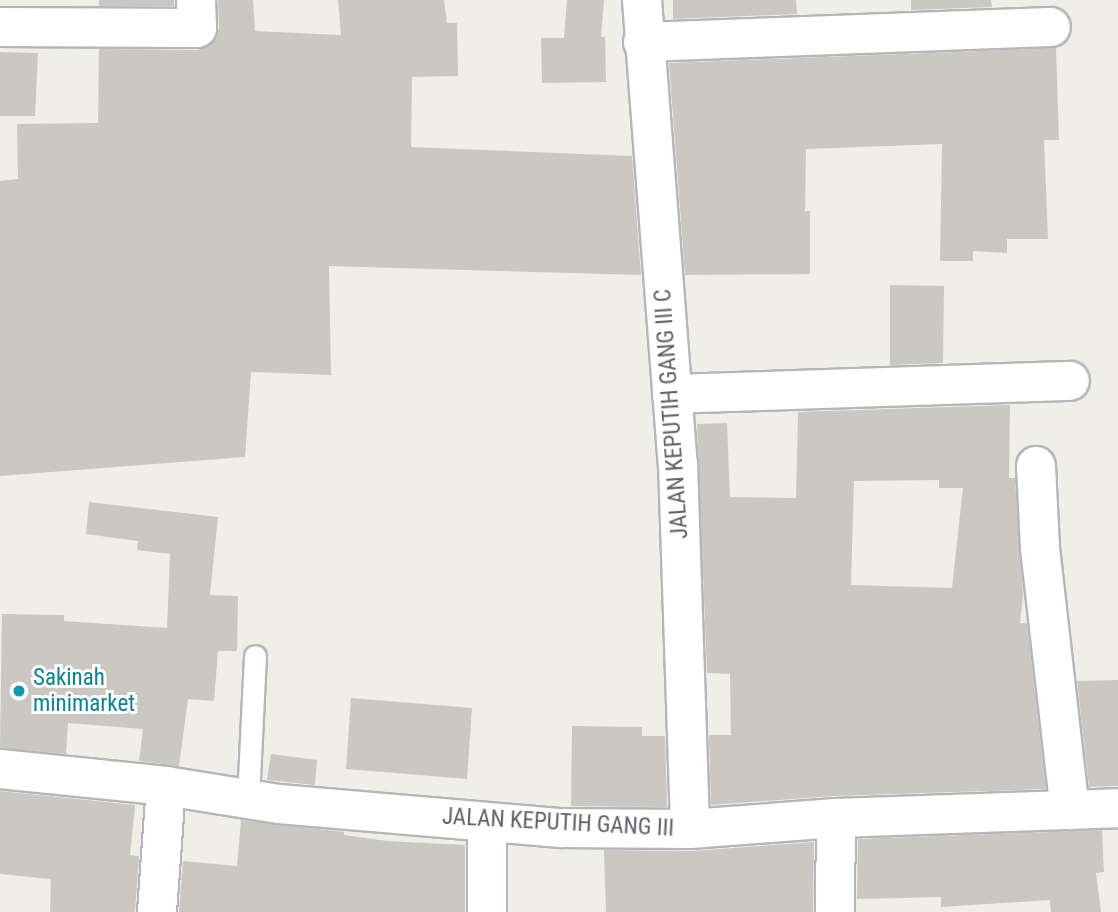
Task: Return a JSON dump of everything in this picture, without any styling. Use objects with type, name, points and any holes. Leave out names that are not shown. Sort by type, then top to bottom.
[{"type":"street","points":[[0,27],[197,28],[196,0]]},
{"type":"street","name":"JALAN KEPUTIH GANG III C","points":[[642,0],[643,42],[678,464],[690,829]]},
{"type":"street","points":[[643,42],[1051,27]]},
{"type":"street","points":[[672,394],[1070,381]]},
{"type":"street","points":[[1036,466],[1040,548],[1070,810]]},
{"type":"street","name":"JALAN KEPUTIH GANG III","points":[[0,769],[166,786],[248,799],[561,828],[690,829],[836,818],[1118,808]]},
{"type":"street","points":[[157,912],[166,786]]},
{"type":"street","points":[[835,912],[836,818]]},
{"type":"street","points":[[487,823],[487,912]]},
{"type":"lane","points":[[248,799],[255,656]]},
{"type":"building","points":[[99,0],[174,0],[174,6],[99,6]]},
{"type":"building","points":[[218,0],[253,0],[255,31],[341,35],[338,0],[444,0],[447,23],[457,23],[458,76],[412,77],[411,147],[632,156],[641,275],[329,266],[331,375],[251,372],[245,457],[0,476],[0,181],[18,179],[17,124],[98,123],[99,49],[197,50],[207,47],[216,39],[219,28]]},
{"type":"building","points":[[567,0],[604,0],[601,37],[605,37],[606,82],[542,83],[541,38],[564,38]]},
{"type":"building","points":[[673,0],[796,0],[797,14],[673,19]]},
{"type":"building","points":[[911,0],[991,0],[992,7],[911,10]]},
{"type":"building","points":[[1056,48],[1059,140],[1044,140],[1048,239],[1007,239],[1007,253],[973,251],[973,261],[940,261],[942,144],[806,149],[805,211],[810,211],[810,274],[685,275],[669,63]]},
{"type":"building","points":[[0,52],[38,53],[35,116],[0,116]]},
{"type":"building","points":[[890,285],[944,286],[943,363],[890,365]]},
{"type":"building","points":[[1010,405],[1009,478],[1015,478],[1023,595],[1020,623],[1027,623],[1046,789],[834,796],[711,805],[709,735],[731,735],[730,674],[707,673],[697,424],[727,423],[730,497],[796,498],[798,412]],"holes":[[[939,480],[939,488],[963,488],[952,588],[851,585],[854,481]]]},
{"type":"building","points":[[89,502],[218,517],[210,595],[238,596],[237,651],[218,651],[214,701],[188,699],[179,766],[139,761],[143,729],[68,723],[66,754],[0,748],[2,614],[64,615],[64,621],[167,628],[170,554],[137,550],[138,541],[86,534]]},
{"type":"building","points":[[1118,680],[1118,786],[1089,787],[1077,681]]},
{"type":"building","points":[[351,698],[472,708],[467,779],[346,769]]},
{"type":"building","points":[[572,726],[642,727],[642,736],[665,736],[667,807],[571,806]]},
{"type":"building","points":[[271,754],[317,760],[315,785],[267,780]]},
{"type":"building","points":[[0,791],[135,805],[130,855],[139,856],[135,912],[50,912],[51,879],[0,874]]},
{"type":"building","points":[[241,820],[344,832],[344,835],[388,841],[465,845],[465,912],[179,912],[183,861],[237,866]]},
{"type":"building","points":[[1102,830],[1104,872],[1096,873],[1101,912],[1051,912],[1050,900],[941,907],[941,897],[857,899],[858,839]]},
{"type":"building","points":[[814,842],[813,912],[606,912],[604,850],[692,851]]},
{"type":"place","name":"Sakinah minimarket","points":[[19,691]]}]
